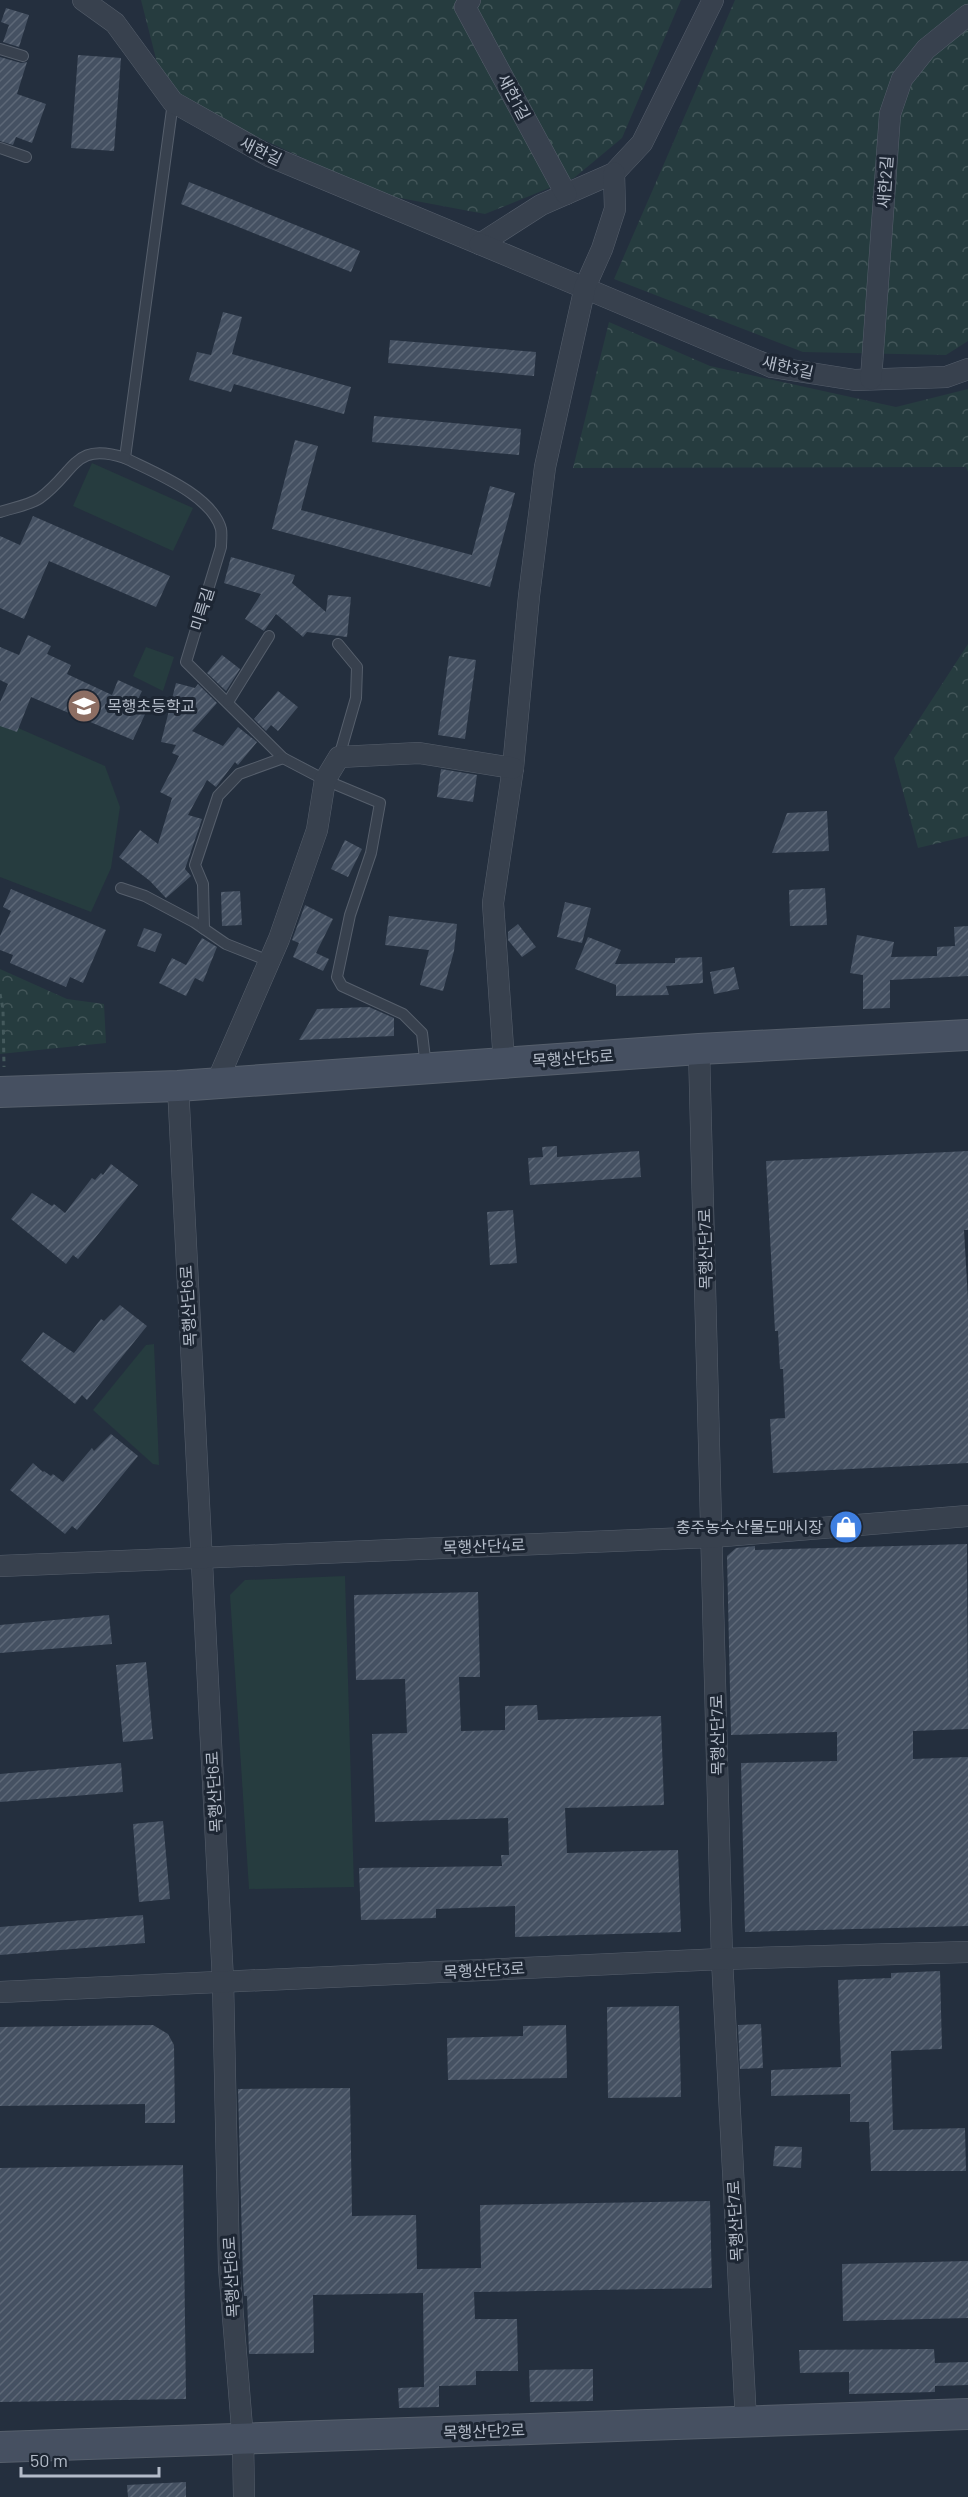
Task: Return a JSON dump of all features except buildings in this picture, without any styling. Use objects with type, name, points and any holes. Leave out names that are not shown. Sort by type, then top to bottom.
[{"type":"street","name":"새한길","points":[[83,0],[115,24],[174,102],[269,156],[585,287]]},
{"type":"street","name":"새한1길","points":[[470,0],[465,7],[566,194]]},
{"type":"street","points":[[480,244],[541,205],[614,173],[642,143],[712,0]]},
{"type":"street","name":"새한2길","points":[[871,379],[890,114],[902,79],[926,48],[968,15]]},
{"type":"street","points":[[504,1062],[493,903],[513,768],[529,596],[545,467],[585,287],[602,249],[615,209],[614,173]]},
{"type":"street","name":"새한3길","points":[[585,287],[772,367],[855,380],[946,378],[968,369]]},
{"type":"street","points":[[216,1084],[269,961],[317,830],[326,780],[339,757],[419,753],[513,768]]},
{"type":"street","name":"목행산단5로","points":[[2,1079],[178,1086],[699,1049],[968,1035]]},
{"type":"street","name":"목행산단7로","points":[[699,1049],[722,1959],[746,2421]]},
{"type":"street","name":"목행산단6로","points":[[178,1086],[223,1981],[229,2267],[243,2440],[244,2497]]},
{"type":"street","name":"목행산단4로","points":[[0,1566],[712,1537],[968,1516]]},
{"type":"street","name":"목행산단3로","points":[[0,1992],[722,1959],[968,1952]]},
{"type":"street","name":"목행산단2로","points":[[0,2447],[968,2414]]},
{"type":"lane","points":[[0,49],[23,56]]},
{"type":"lane","points":[[0,512],[39,500],[84,455],[105,452],[125,458],[174,102]]},
{"type":"lane","points":[[0,148],[26,157]]},
{"type":"lane","name":"미륵길","points":[[125,458],[181,485],[212,511],[221,529],[221,548],[186,663],[283,758],[326,780],[380,802],[371,853],[350,915],[337,977],[342,986],[403,1014],[422,1033],[426,1068]]},
{"type":"lane","points":[[228,702],[269,636]]},
{"type":"lane","points":[[338,644],[357,667],[356,698],[339,757]]},
{"type":"lane","points":[[204,929],[203,884],[195,865],[218,796],[239,774],[283,758]]},
{"type":"lane","points":[[121,888],[155,900],[226,944],[269,961]]},
{"type":"path","points":[[0,994],[3,1009],[2,1079]]},
{"type":"green space","points":[[141,0],[681,0],[622,138],[574,178],[485,214],[384,195],[229,124],[164,90]]},
{"type":"green space","points":[[735,0],[968,0],[968,341],[946,355],[803,352],[614,279]]},
{"type":"green space","points":[[609,322],[710,366],[896,407],[968,389],[968,472],[966,467],[573,468]]},
{"type":"green space","points":[[92,463],[193,508],[173,551],[73,506]]},
{"type":"green space","points":[[968,644],[968,836],[918,848],[894,758]]},
{"type":"green space","points":[[146,647],[174,657],[163,691],[133,676]]},
{"type":"green space","points":[[0,720],[105,766],[120,807],[111,868],[91,912],[0,877]]},
{"type":"green space","points":[[0,969],[67,999],[104,1004],[106,1043],[0,1054]]},
{"type":"green space","points":[[154,1344],[159,1465],[153,1464],[93,1410],[146,1345]]},
{"type":"green space","points":[[345,1576],[354,1887],[249,1889],[230,1595],[245,1580]]},
{"type":"place","name":"목행초등학교","points":[[84,706]]},
{"type":"place","name":"충주농수산물도매시장","points":[[846,1527]]}]
